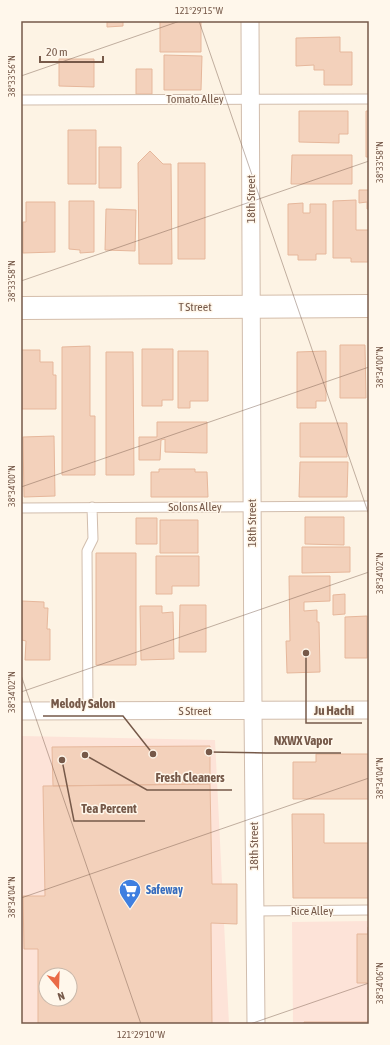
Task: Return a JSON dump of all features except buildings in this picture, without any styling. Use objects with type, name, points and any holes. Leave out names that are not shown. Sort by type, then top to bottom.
[{"type":"street","name":"18th Street","points":[[250,21],[254,911],[256,1024]]},
{"type":"street","name":"T Street","points":[[21,308],[369,306]]},
{"type":"street","name":"S Street","points":[[21,711],[369,710]]},
{"type":"lane","name":"Tomato Alley","points":[[21,100],[369,99]]},
{"type":"lane","name":"Solons Alley","points":[[21,508],[369,506]]},
{"type":"lane","points":[[88,711],[87,551],[92,539],[92,507]]},
{"type":"lane","name":"Rice Alley","points":[[254,911],[369,910]]},
{"type":"shaded area","name":"Safeway","points":[[21,736],[215,740],[229,1024],[21,1024]]},
{"type":"shaded area","points":[[369,921],[369,1024],[293,1024],[292,922]]},
{"type":"place","name":"Ju Hachi","points":[[306,653]]},
{"type":"place","name":"NXWX Vapor","points":[[209,752]]},
{"type":"place","name":"Melody Salon","points":[[153,754]]},
{"type":"place","name":"Fresh Cleaners","points":[[85,755]]},
{"type":"place","name":"Tea Percent","points":[[62,760]]},
{"type":"place","name":"Safeway","points":[[130,910]]}]
